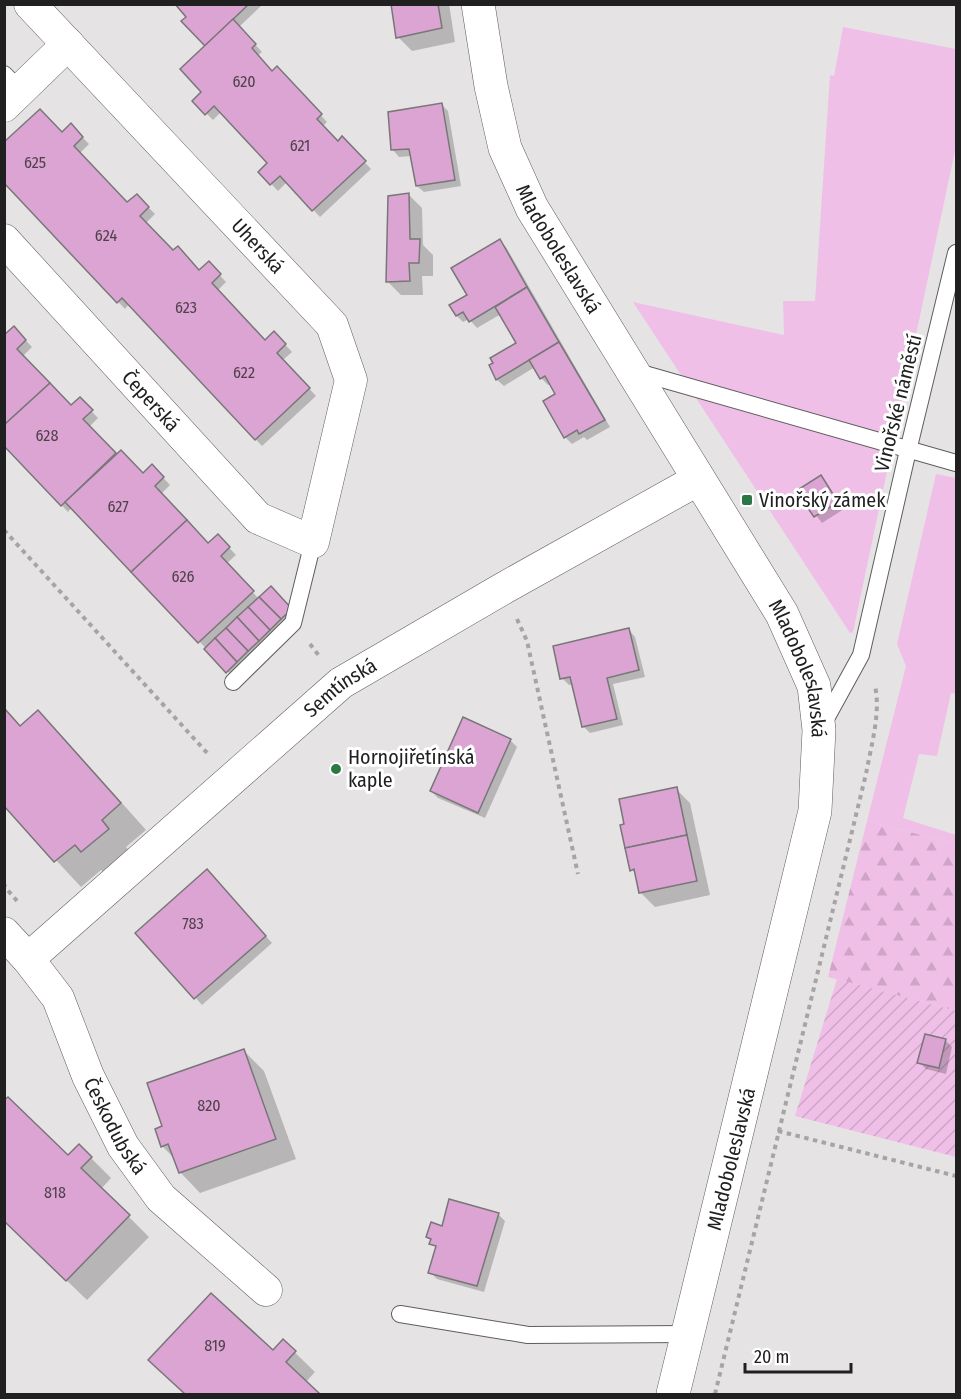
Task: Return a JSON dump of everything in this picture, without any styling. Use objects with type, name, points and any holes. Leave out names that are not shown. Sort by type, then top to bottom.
[{"type":"main road","name":"Mladoboleslavská","points":[[478,4],[491,86],[505,148],[532,208],[783,614],[814,686],[819,730],[815,811],[673,1395]]},
{"type":"street","name":"Uherská","points":[[30,4],[332,325],[351,380],[313,542]]},
{"type":"street","points":[[10,90],[68,44]]},
{"type":"street","name":"Čeperská","points":[[4,240],[258,518],[313,542]]},
{"type":"street","name":"Semtínská","points":[[28,958],[341,683],[504,588],[699,479]]},
{"type":"street","name":"Českodubská","points":[[4,933],[28,958],[58,998],[88,1076],[123,1146],[161,1198],[266,1290]]},
{"type":"lane","name":"Vinořské náměstí","points":[[819,730],[861,655],[957,253]]},
{"type":"lane","points":[[632,370],[957,463]]},
{"type":"lane","points":[[233,682],[293,622],[313,542]]},
{"type":"lane","points":[[400,1314],[528,1335],[688,1334]]},
{"type":"path","points":[[4,530],[231,780]]},
{"type":"path","points":[[504,588],[527,641],[578,874]]},
{"type":"path","points":[[293,622],[341,683]]},
{"type":"path","points":[[715,1395],[866,774],[875,723],[877,694],[870,665],[861,655]]},
{"type":"path","points":[[779,1132],[957,1176]]},
{"type":"green space","points":[[843,27],[956,49],[956,146],[853,632],[850,633],[633,302],[784,335],[783,301],[815,301],[830,75],[834,76]],"holes":[[[821,475],[838,501],[814,517],[797,491]]]},
{"type":"green space","points":[[936,474],[956,478],[956,694],[951,693],[937,756],[919,754],[903,818],[956,835],[956,844],[867,821],[906,666],[897,644]]},
{"type":"green space","points":[[867,821],[956,844],[956,1011],[828,977]]},
{"type":"green space","points":[[837,979],[956,1011],[956,1157],[795,1116]]},
{"type":"building","points":[[175,4],[249,4],[205,46],[181,21],[186,17]]},
{"type":"building","points":[[391,4],[438,4],[442,28],[396,38]]},
{"type":"building","points":[[233,19],[256,44],[252,48],[272,71],[277,66],[322,114],[317,119],[338,141],[342,136],[366,161],[312,211],[280,176],[270,185],[258,172],[267,163],[214,106],[205,115],[192,101],[201,92],[180,69]]},
{"type":"building","points":[[442,103],[455,180],[416,186],[409,149],[391,150],[388,112]]},
{"type":"building","points":[[40,109],[62,132],[71,123],[83,137],[74,146],[127,202],[137,194],[149,207],[140,216],[173,250],[178,246],[199,270],[209,261],[221,274],[212,283],[265,340],[274,331],[286,344],[277,353],[310,388],[255,440],[122,298],[117,303],[4,183],[4,142]]},
{"type":"building","points":[[409,193],[410,239],[420,239],[419,263],[409,263],[410,281],[386,282],[388,196]]},
{"type":"building","points":[[500,239],[527,287],[469,322],[463,312],[456,316],[449,305],[467,295],[451,268]]},
{"type":"building","points":[[527,287],[559,342],[496,380],[489,365],[493,363],[490,358],[516,343],[495,307]]},
{"type":"building","points":[[14,326],[26,340],[17,349],[50,383],[4,425],[4,335]]},
{"type":"building","points":[[559,342],[605,420],[579,434],[577,430],[564,438],[543,401],[555,394],[545,376],[540,379],[529,360]]},
{"type":"building","points":[[50,383],[71,405],[80,397],[93,410],[83,419],[116,453],[61,506],[4,446],[4,425]]},
{"type":"building","points":[[121,450],[143,473],[152,464],[164,477],[155,486],[187,520],[131,572],[65,502]]},
{"type":"building","points":[[821,475],[838,502],[814,517],[796,491]]},
{"type":"building","points":[[187,520],[208,543],[218,534],[230,547],[221,556],[254,591],[198,643],[131,572]]},
{"type":"building","points":[[271,586],[292,609],[281,619],[259,597]]},
{"type":"building","points":[[259,597],[281,619],[270,630],[248,607]]},
{"type":"building","points":[[248,607],[270,630],[259,641],[237,617]]},
{"type":"building","points":[[237,617],[259,641],[248,651],[226,628]]},
{"type":"building","points":[[226,628],[248,651],[237,662],[215,638]]},
{"type":"building","points":[[629,628],[639,670],[607,678],[617,719],[582,727],[570,677],[560,679],[553,646]]},
{"type":"building","points":[[215,638],[237,662],[226,673],[204,649]]},
{"type":"building","points":[[4,708],[20,726],[38,710],[121,803],[102,820],[109,829],[81,852],[75,845],[54,862],[4,806]]},
{"type":"building","points":[[463,717],[511,739],[478,813],[430,791]]},
{"type":"building","points":[[677,787],[687,835],[625,848],[620,825],[624,824],[619,799]]},
{"type":"building","points":[[687,835],[697,881],[639,893],[634,869],[630,871],[625,848]]},
{"type":"building","points":[[207,869],[266,936],[194,999],[135,933]]},
{"type":"building","points":[[925,1034],[946,1039],[939,1068],[917,1063]]},
{"type":"building","points":[[244,1049],[276,1139],[179,1173],[168,1144],[161,1147],[155,1129],[162,1126],[147,1083]]},
{"type":"building","points":[[8,1097],[68,1155],[79,1144],[92,1157],[81,1168],[130,1215],[66,1281],[4,1221],[4,1100]]},
{"type":"building","points":[[449,1199],[499,1213],[477,1286],[428,1273],[436,1246],[429,1244],[431,1239],[426,1237],[431,1222],[442,1226]]},
{"type":"building","points":[[211,1293],[273,1350],[283,1339],[296,1351],[286,1362],[320,1394],[185,1394],[148,1360]]},
{"type":"place","name":"Vinořský zámek","points":[[747,500]]},
{"type":"place","name":"Hornojiřetínská kaple","points":[[336,769]]}]
